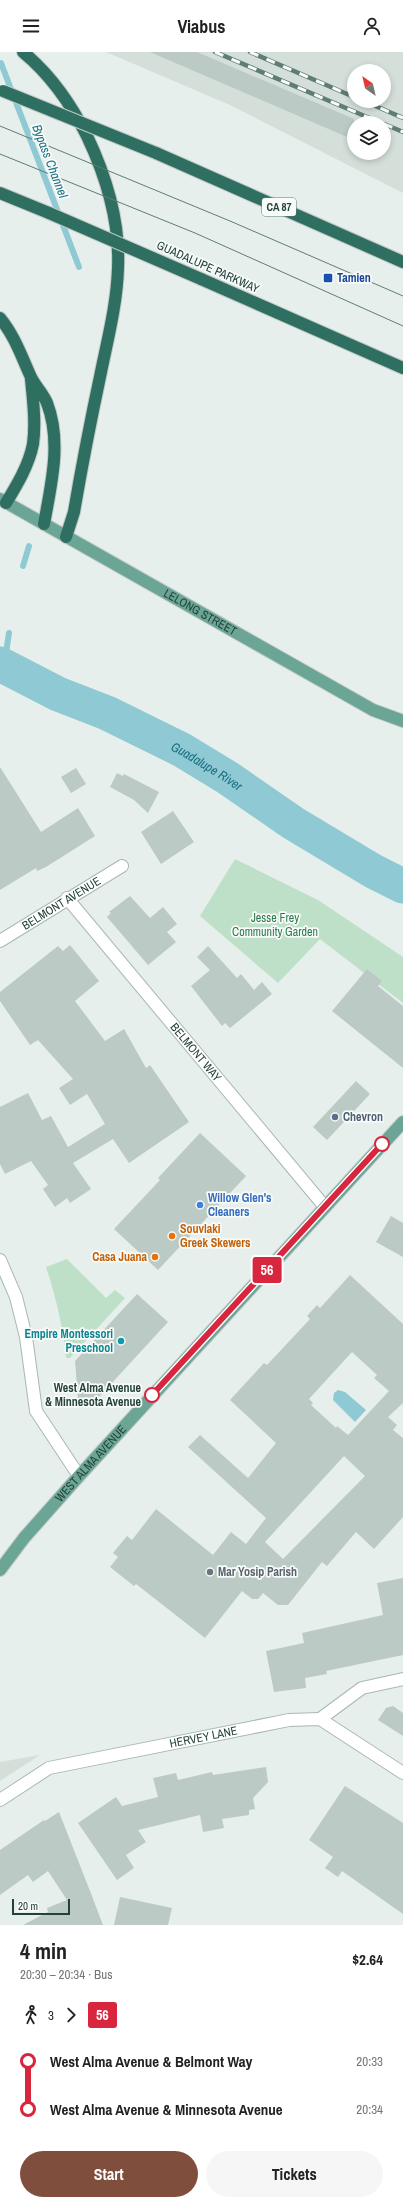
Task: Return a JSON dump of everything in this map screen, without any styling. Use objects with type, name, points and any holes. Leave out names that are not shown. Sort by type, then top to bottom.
[{"type":"highway","points":[[23,52],[36,62],[56,86],[76,114],[94,151],[109,193],[116,229],[118,267],[115,305],[74,512],[66,537]]},
{"type":"highway","name":"CA 87","points":[[1,91],[156,153],[403,262]]},
{"type":"highway","name":"GUADALUPE PARKWAY","points":[[0,193],[403,368]]},
{"type":"highway","points":[[0,318],[19,349],[30,376],[47,403],[54,434],[54,468],[44,524]]},
{"type":"highway","points":[[3,501],[26,465],[33,444],[34,410],[30,376]]},
{"type":"main road","name":"LELONG STREET","points":[[3,501],[373,710],[403,721]]},
{"type":"main road","name":"WEST ALMA AVENUE","points":[[0,1570],[79,1476],[403,1122]]},
{"type":"street","name":"BELMONT AVENUE","points":[[0,941],[67,898],[122,866]]},
{"type":"street","name":"BELMONT WAY","points":[[67,898],[325,1207]]},
{"type":"street","points":[[0,1260],[16,1297],[26,1337],[36,1411],[79,1476]]},
{"type":"street","points":[[403,1679],[362,1688],[320,1719],[403,1772]]},
{"type":"street","name":"HERVEY LANE","points":[[0,1800],[48,1768],[289,1720],[320,1719]]},
{"type":"shaded area","points":[[106,52],[403,52],[403,193],[230,105]]},
{"type":"shaded area","points":[[40,1755],[0,1781],[0,1762]]},
{"type":"green space","name":"Jesse Frey Community Garden","points":[[235,859],[318,900],[403,957],[403,1003],[320,939],[278,983],[200,916]]},
{"type":"green space","points":[[67,1259],[106,1298],[115,1290],[125,1298],[70,1358],[66,1358],[59,1312],[46,1267]]},
{"type":"water","points":[[338,1390],[345,1392],[366,1410],[355,1422],[333,1400],[334,1393]]},
{"type":"building","points":[[150,52],[197,52],[347,116],[347,137]]},
{"type":"building","points":[[0,767],[41,832],[78,808],[95,836],[46,867],[37,871],[36,868],[0,890]]},
{"type":"building","points":[[76,768],[86,784],[71,793],[61,777]]},
{"type":"building","points":[[117,773],[123,776],[124,774],[159,792],[148,813],[134,800],[110,787]]},
{"type":"building","points":[[173,811],[194,842],[161,864],[141,832]]},
{"type":"building","points":[[130,896],[150,918],[163,907],[177,924],[167,932],[176,942],[148,965],[107,917],[111,913],[109,912]]},
{"type":"building","points":[[70,945],[99,981],[75,1001],[105,1041],[124,1029],[146,1068],[150,1065],[189,1122],[129,1163],[113,1139],[73,1163],[91,1189],[70,1203],[67,1198],[55,1207],[43,1189],[48,1185],[31,1161],[5,1174],[0,1164],[0,1107],[28,1093],[42,1120],[51,1116],[68,1147],[105,1124],[87,1094],[70,1105],[59,1088],[73,1079],[38,1040],[30,1045],[0,1001],[0,992],[58,946],[63,951]]},
{"type":"building","points":[[208,946],[237,978],[241,974],[254,990],[262,982],[272,994],[230,1028],[225,1023],[222,1026],[191,986],[210,970],[197,957]]},
{"type":"building","points":[[367,969],[382,981],[378,986],[403,1006],[403,1068],[332,1011]]},
{"type":"building","name":"Chevron","points":[[356,1081],[370,1094],[327,1140],[313,1127]]},
{"type":"building","points":[[200,1133],[246,1176],[158,1270],[114,1229],[160,1180],[158,1178]]},
{"type":"building","points":[[391,1216],[403,1223],[403,1257],[376,1242]]},
{"type":"building","points":[[350,1275],[403,1324],[403,1403],[388,1417],[397,1425],[393,1430],[403,1438],[403,1517],[374,1549],[356,1532],[327,1566],[322,1562],[288,1605],[278,1605],[263,1593],[258,1599],[252,1599],[242,1591],[205,1638],[136,1584],[134,1586],[110,1567],[118,1557],[113,1553],[127,1536],[132,1540],[156,1509],[213,1555],[231,1532],[246,1544],[266,1518],[188,1447],[200,1435],[248,1478],[276,1443],[230,1400],[264,1363],[267,1365],[310,1319],[307,1316],[317,1305],[320,1308]],"holes":[[[352,1352],[377,1375],[374,1378],[389,1391],[348,1435],[337,1426],[336,1428],[311,1405],[313,1403],[309,1399]],[[344,1456],[365,1476],[283,1559],[265,1542]]]},
{"type":"building","name":"Empire Montessori Preschool","points":[[137,1294],[168,1322],[99,1397],[78,1398],[75,1361]]},
{"type":"building","points":[[403,1578],[403,1655],[326,1671],[327,1674],[305,1678],[306,1688],[274,1692],[266,1651],[304,1643],[302,1633],[383,1615],[377,1583]]},
{"type":"building","points":[[393,1706],[403,1713],[403,1736],[378,1720],[386,1708]]},
{"type":"building","points":[[266,1767],[268,1782],[253,1798],[255,1809],[249,1810],[249,1815],[222,1819],[224,1828],[203,1832],[200,1815],[138,1830],[146,1842],[126,1855],[134,1868],[117,1880],[78,1823],[116,1797],[122,1806],[158,1797],[153,1778],[176,1773],[178,1780],[212,1772],[213,1775]]},
{"type":"building","points":[[345,1786],[403,1823],[403,1914],[342,1871],[338,1877],[325,1868],[333,1857],[309,1840]]},
{"type":"building","points":[[59,1812],[103,1925],[23,1925],[48,1912],[47,1908],[67,1900],[48,1871],[33,1882],[28,1875],[0,1895],[0,1850],[44,1820],[45,1821]]},
{"type":"building","points":[[120,1897],[172,1908],[168,1925],[114,1925]]},
{"type":"waterway","name":"Bypass Channel","points":[[1,63],[79,267]]},
{"type":"waterway","name":"Bypass Channel","points":[[23,566],[29,546]]},
{"type":"waterway","name":"Bypass Channel","points":[[4,666],[9,633]]},
{"type":"waterway","name":"Guadalupe River","points":[[0,664],[58,694],[107,713],[182,750],[228,778],[293,823],[373,871],[403,886]]},
{"type":"tram line","points":[[0,126],[230,221],[403,296]]},
{"type":"tram line","points":[[0,154],[195,233],[403,326]]},
{"type":"railway","points":[[215,52],[365,116]]},
{"type":"railway","points":[[250,52],[347,94]]},
{"type":"railway","points":[[380,108],[403,118]]},
{"type":"railway","points":[[391,127],[403,132]]},
{"type":"bus line","name":"56","points":[[152,1395],[382,1144]]},
{"type":"place","name":"Tamien","points":[[328,278]]},
{"type":"place","name":"Chevron","points":[[335,1117]]},
{"type":"place","name":"Willow Glen's Cleaners","points":[[200,1205]]},
{"type":"place","name":"Souvlaki Greek Skewers","points":[[172,1236]]},
{"type":"place","name":"Casa Juana","points":[[155,1257]]},
{"type":"place","name":"Empire Montessori Preschool","points":[[121,1341]]},
{"type":"place","name":"West Alma Avenue & Minnesota Avenue","points":[[152,1395]]},
{"type":"place","name":"Mar Yosip Parish","points":[[210,1572]]}]
